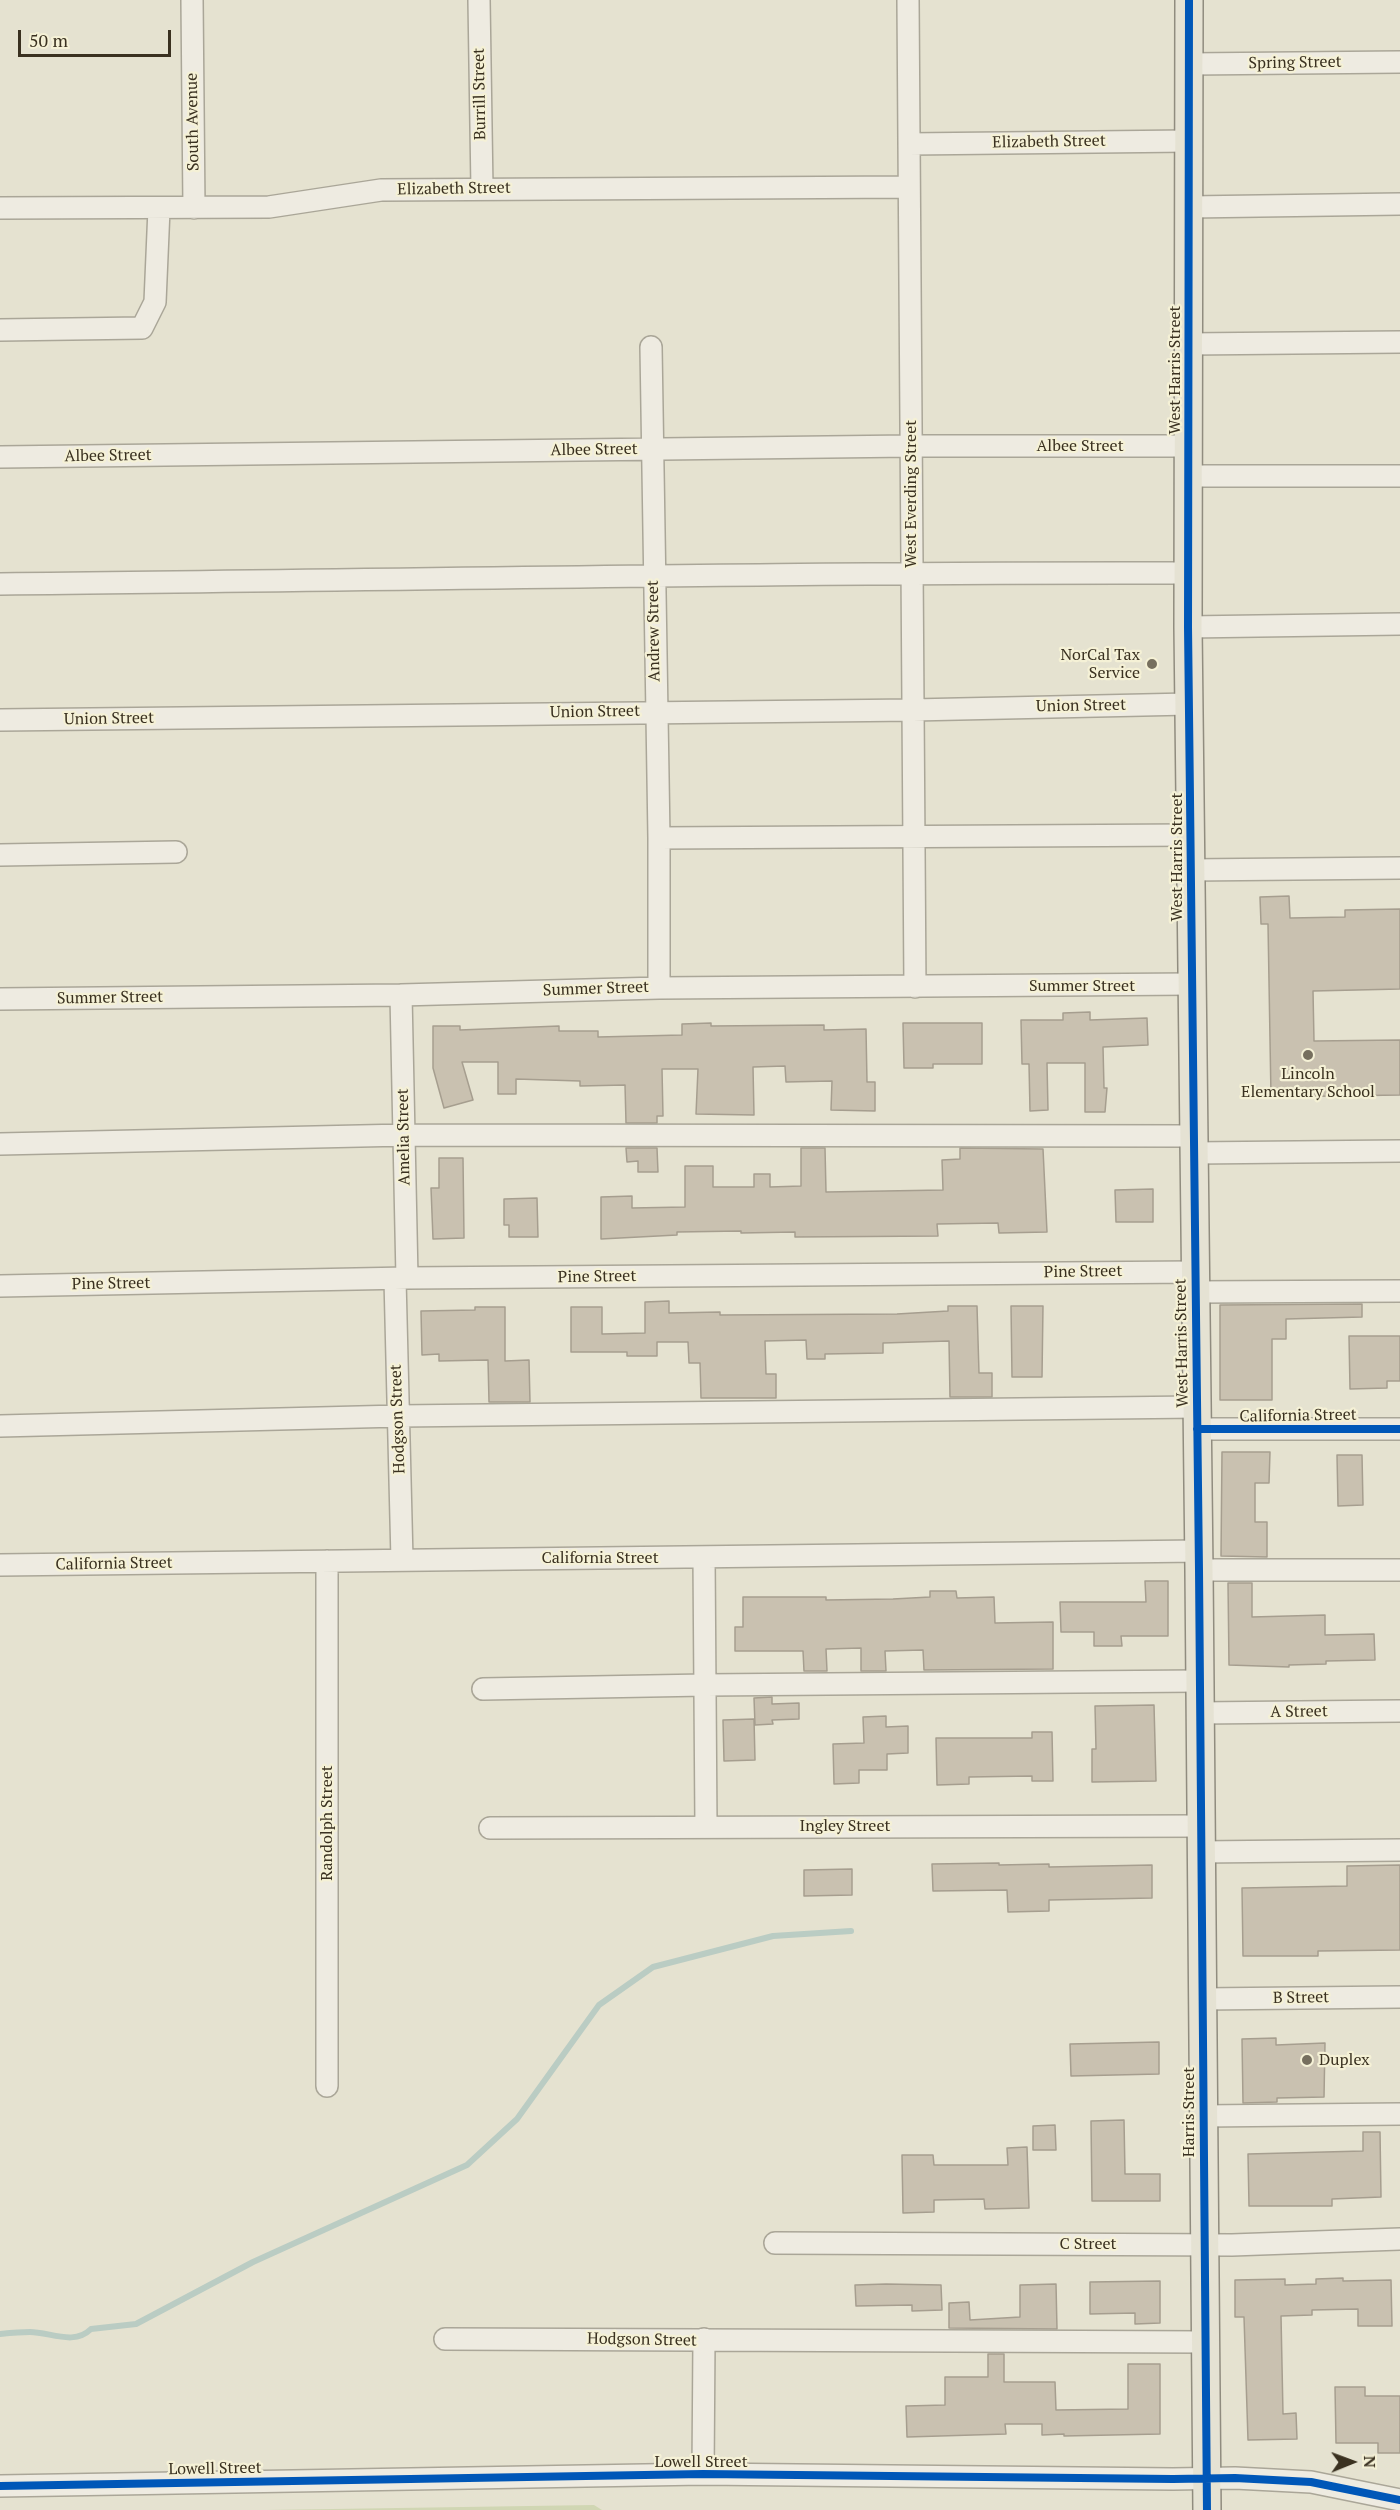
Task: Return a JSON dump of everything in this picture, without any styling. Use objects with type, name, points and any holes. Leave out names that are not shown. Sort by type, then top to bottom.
[{"type":"main road","name":"West Harris Street","points":[[1190,0],[1188,627],[1199,1713]]},
{"type":"main road","name":"Harris Street","points":[[1199,1713],[1207,2510]]},
{"type":"street","name":"South Avenue","points":[[192,0],[194,208]]},
{"type":"street","name":"Burrill Street","points":[[478,0],[482,189]]},
{"type":"street","name":"West Everding Street","points":[[908,0],[915,987]]},
{"type":"street","name":"Spring Street","points":[[1190,64],[1400,62]]},
{"type":"street","name":"Elizabeth Street","points":[[909,144],[1189,141]]},
{"type":"street","name":"Elizabeth Street","points":[[0,208],[269,207],[381,190],[909,187]]},
{"type":"street","points":[[1190,207],[1400,204]]},
{"type":"street","points":[[0,330],[142,328],[155,302],[159,209]]},
{"type":"street","points":[[1188,344],[1400,342]]},
{"type":"street","name":"Andrew Street","points":[[651,347],[659,838],[659,988]]},
{"type":"street","name":"Albee Street","points":[[0,457],[910,446],[1188,446]]},
{"type":"street","points":[[1188,476],[1400,476]]},
{"type":"street","points":[[0,584],[654,578],[911,572],[1188,573]]},
{"type":"street","points":[[1188,627],[1400,624]]},
{"type":"street","name":"Union Street","points":[[0,720],[913,710],[1190,704]]},
{"type":"street","points":[[659,838],[1191,835]]},
{"type":"street","points":[[0,855],[176,852]]},
{"type":"street","points":[[1190,870],[1400,868]]},
{"type":"street","name":"Summer Street","points":[[0,999],[401,995],[659,988],[1192,984]]},
{"type":"street","name":"Amelia Street","points":[[401,995],[405,1135],[401,1279]]},
{"type":"street","points":[[0,1144],[405,1135],[1193,1144],[1400,1151]]},
{"type":"street","name":"Pine Street","points":[[0,1286],[401,1279],[1195,1282],[1400,1291]]},
{"type":"street","name":"Hodgson Street","points":[[401,1279],[399,1416],[402,1560]]},
{"type":"street","name":"California Street","points":[[0,1426],[399,1416],[1197,1418],[1400,1429]]},
{"type":"street","points":[[704,1557],[706,1827]]},
{"type":"street","name":"California Street","points":[[0,1565],[704,1557],[1199,1560],[1400,1570]]},
{"type":"street","name":"Randolph Street","points":[[327,1561],[327,2086]]},
{"type":"street","points":[[483,1689],[705,1685],[1199,1682]]},
{"type":"street","name":"A Street","points":[[1199,1713],[1400,1711]]},
{"type":"street","name":"Ingley Street","points":[[490,1828],[706,1827],[1200,1839],[1400,1850]]},
{"type":"street","name":"B Street","points":[[1202,1999],[1400,1997]]},
{"type":"street","points":[[1203,2116],[1400,2114]]},
{"type":"street","name":"C Street","points":[[775,2243],[1204,2245],[1400,2240]]},
{"type":"street","name":"Hodgson Street","points":[[445,2339],[704,2339],[704,2474]]},
{"type":"street","points":[[704,2339],[1205,2342]]},
{"type":"street","name":"Lowell Street","points":[[0,2487],[704,2474],[1311,2482],[1400,2500]]},
{"type":"green space","points":[[594,2505],[602,2510],[267,2510]]},
{"type":"building","points":[[1289,896],[1290,918],[1345,917],[1345,910],[1400,909],[1400,989],[1313,991],[1314,1041],[1400,1040],[1400,1095],[1271,1097],[1268,924],[1261,924],[1260,897]]},
{"type":"building","points":[[1090,1012],[1090,1020],[1147,1018],[1148,1045],[1103,1047],[1104,1088],[1107,1088],[1105,1112],[1085,1112],[1085,1063],[1047,1063],[1048,1110],[1030,1111],[1029,1064],[1022,1064],[1021,1020],[1063,1020],[1063,1013]]},
{"type":"building","points":[[711,1023],[711,1026],[824,1025],[824,1030],[866,1029],[867,1082],[875,1082],[875,1111],[831,1110],[832,1081],[786,1082],[785,1066],[753,1067],[754,1115],[696,1114],[698,1069],[662,1069],[663,1116],[657,1116],[657,1123],[626,1123],[625,1085],[580,1086],[580,1081],[516,1079],[516,1094],[498,1094],[498,1062],[462,1062],[473,1100],[444,1108],[433,1068],[433,1026],[460,1026],[460,1030],[559,1026],[559,1031],[598,1031],[598,1037],[682,1035],[682,1024]]},
{"type":"building","points":[[903,1023],[982,1023],[982,1064],[933,1064],[933,1068],[904,1068]]},
{"type":"building","points":[[626,1148],[657,1148],[658,1172],[638,1172],[638,1161],[627,1162]]},
{"type":"building","points":[[801,1148],[825,1148],[826,1192],[943,1190],[942,1160],[960,1159],[960,1148],[1043,1149],[1047,1232],[999,1233],[998,1223],[937,1224],[938,1236],[795,1237],[795,1232],[741,1233],[741,1231],[677,1232],[677,1235],[601,1239],[601,1197],[632,1196],[632,1208],[685,1207],[685,1166],[713,1166],[713,1187],[754,1187],[754,1174],[770,1174],[770,1187],[801,1186]]},
{"type":"building","points":[[439,1158],[463,1158],[464,1238],[433,1239],[431,1188],[439,1188]]},
{"type":"building","points":[[1153,1189],[1153,1222],[1116,1222],[1115,1190]]},
{"type":"building","points":[[537,1198],[538,1237],[509,1237],[509,1225],[504,1225],[504,1199]]},
{"type":"building","points":[[669,1301],[669,1313],[720,1312],[720,1315],[897,1314],[948,1311],[948,1306],[977,1306],[979,1373],[992,1373],[992,1397],[950,1397],[949,1341],[883,1343],[883,1353],[825,1354],[825,1359],[807,1359],[806,1340],[765,1341],[766,1374],[776,1374],[776,1398],[701,1398],[700,1363],[689,1363],[688,1342],[657,1342],[657,1356],[627,1356],[627,1352],[571,1352],[571,1307],[602,1307],[602,1334],[645,1333],[645,1302]]},
{"type":"building","points":[[1362,1304],[1362,1317],[1286,1319],[1286,1339],[1272,1339],[1272,1400],[1220,1400],[1220,1305]]},
{"type":"building","points":[[1011,1306],[1043,1306],[1042,1377],[1012,1377]]},
{"type":"building","points":[[475,1307],[505,1307],[505,1361],[529,1360],[530,1402],[489,1402],[488,1360],[439,1361],[439,1354],[422,1355],[421,1311],[475,1310]]},
{"type":"building","points":[[1349,1336],[1400,1336],[1400,1381],[1387,1381],[1387,1388],[1350,1389]]},
{"type":"building","points":[[1222,1452],[1270,1452],[1269,1483],[1255,1483],[1255,1522],[1267,1522],[1267,1557],[1221,1556]]},
{"type":"building","points":[[1337,1455],[1362,1455],[1363,1505],[1338,1506]]},
{"type":"building","points":[[1145,1581],[1168,1581],[1168,1636],[1121,1636],[1122,1646],[1094,1646],[1094,1632],[1061,1632],[1060,1602],[1146,1602]]},
{"type":"building","points":[[1228,1583],[1252,1583],[1252,1617],[1325,1615],[1325,1635],[1374,1634],[1375,1660],[1326,1661],[1326,1664],[1289,1665],[1289,1667],[1229,1665]]},
{"type":"building","points":[[930,1591],[956,1591],[957,1598],[994,1597],[995,1623],[1053,1622],[1053,1669],[924,1670],[923,1650],[885,1651],[886,1671],[861,1671],[861,1648],[826,1649],[827,1671],[804,1671],[803,1651],[735,1651],[735,1627],[743,1627],[743,1597],[826,1597],[826,1600],[893,1599],[930,1597]]},
{"type":"building","points":[[772,1697],[772,1704],[799,1703],[799,1719],[772,1720],[773,1724],[755,1725],[754,1698]]},
{"type":"building","points":[[1154,1705],[1156,1781],[1092,1782],[1092,1749],[1096,1749],[1095,1706]]},
{"type":"building","points":[[886,1716],[886,1727],[908,1726],[908,1753],[887,1754],[887,1770],[859,1770],[859,1783],[834,1784],[833,1744],[864,1743],[863,1717]]},
{"type":"building","points":[[754,1719],[755,1760],[724,1761],[723,1720]]},
{"type":"building","points":[[1032,1732],[1052,1732],[1053,1781],[1032,1781],[1032,1776],[969,1777],[969,1784],[937,1785],[936,1738],[1032,1738]]},
{"type":"building","points":[[999,1863],[999,1865],[1049,1864],[1049,1867],[1152,1865],[1152,1898],[1049,1900],[1049,1911],[1008,1912],[1007,1890],[933,1891],[932,1864]]},
{"type":"building","points":[[1400,1865],[1400,1950],[1318,1951],[1318,1956],[1243,1956],[1242,1888],[1347,1886],[1347,1866]]},
{"type":"building","points":[[852,1869],[852,1895],[804,1896],[804,1870]]},
{"type":"building","points":[[1276,2038],[1276,2045],[1325,2043],[1324,2097],[1277,2098],[1277,2102],[1243,2103],[1242,2039]]},
{"type":"building","points":[[1159,2042],[1159,2074],[1071,2076],[1070,2044]]},
{"type":"building","points":[[1124,2120],[1125,2174],[1160,2174],[1160,2201],[1092,2201],[1091,2121]]},
{"type":"building","points":[[1055,2125],[1056,2150],[1033,2150],[1033,2126]]},
{"type":"building","points":[[1363,2132],[1380,2132],[1381,2197],[1332,2199],[1332,2206],[1249,2206],[1248,2154],[1363,2151]]},
{"type":"building","points":[[1027,2147],[1029,2208],[985,2209],[984,2199],[934,2200],[934,2212],[903,2213],[902,2155],[933,2155],[934,2165],[1008,2165],[1007,2148]]},
{"type":"building","points":[[1343,2278],[1343,2281],[1391,2280],[1392,2326],[1358,2326],[1358,2309],[1312,2310],[1312,2315],[1281,2316],[1283,2414],[1296,2413],[1297,2439],[1248,2440],[1244,2317],[1235,2317],[1235,2280],[1285,2279],[1285,2285],[1316,2284],[1316,2279]]},
{"type":"building","points":[[1160,2281],[1160,2323],[1135,2324],[1135,2313],[1090,2314],[1090,2282]]},
{"type":"building","points":[[1056,2284],[1057,2329],[949,2328],[949,2303],[969,2302],[970,2320],[1020,2317],[1020,2285]]},
{"type":"building","points":[[855,2285],[941,2285],[942,2310],[912,2311],[912,2305],[856,2306]]},
{"type":"building","points":[[988,2354],[1004,2354],[1004,2382],[1055,2382],[1056,2410],[1128,2409],[1128,2364],[1160,2364],[1160,2434],[1042,2435],[1042,2424],[1005,2424],[1006,2434],[907,2437],[906,2406],[945,2405],[945,2377],[988,2377]]},
{"type":"building","points":[[1335,2387],[1365,2387],[1365,2396],[1400,2396],[1400,2453],[1378,2453],[1378,2443],[1336,2443]]},
{"type":"waterway","points":[[0,2334],[30,2332],[77,2337],[91,2329],[136,2324],[253,2262],[467,2165],[517,2119],[599,2005],[653,1967],[773,1936],[851,1931]]},
{"type":"cycle path","points":[[1189,0],[1188,627],[1207,2510]]},
{"type":"cycle path","points":[[1197,1429],[1400,1429]]},
{"type":"cycle path","points":[[0,2486],[703,2474],[1235,2478],[1311,2482],[1400,2500]]},
{"type":"place","name":"NorCal Tax Service","points":[[1152,664]]},
{"type":"place","name":"Lincoln Elementary School","points":[[1308,1055]]},
{"type":"place","name":"Duplex","points":[[1307,2060]]}]
